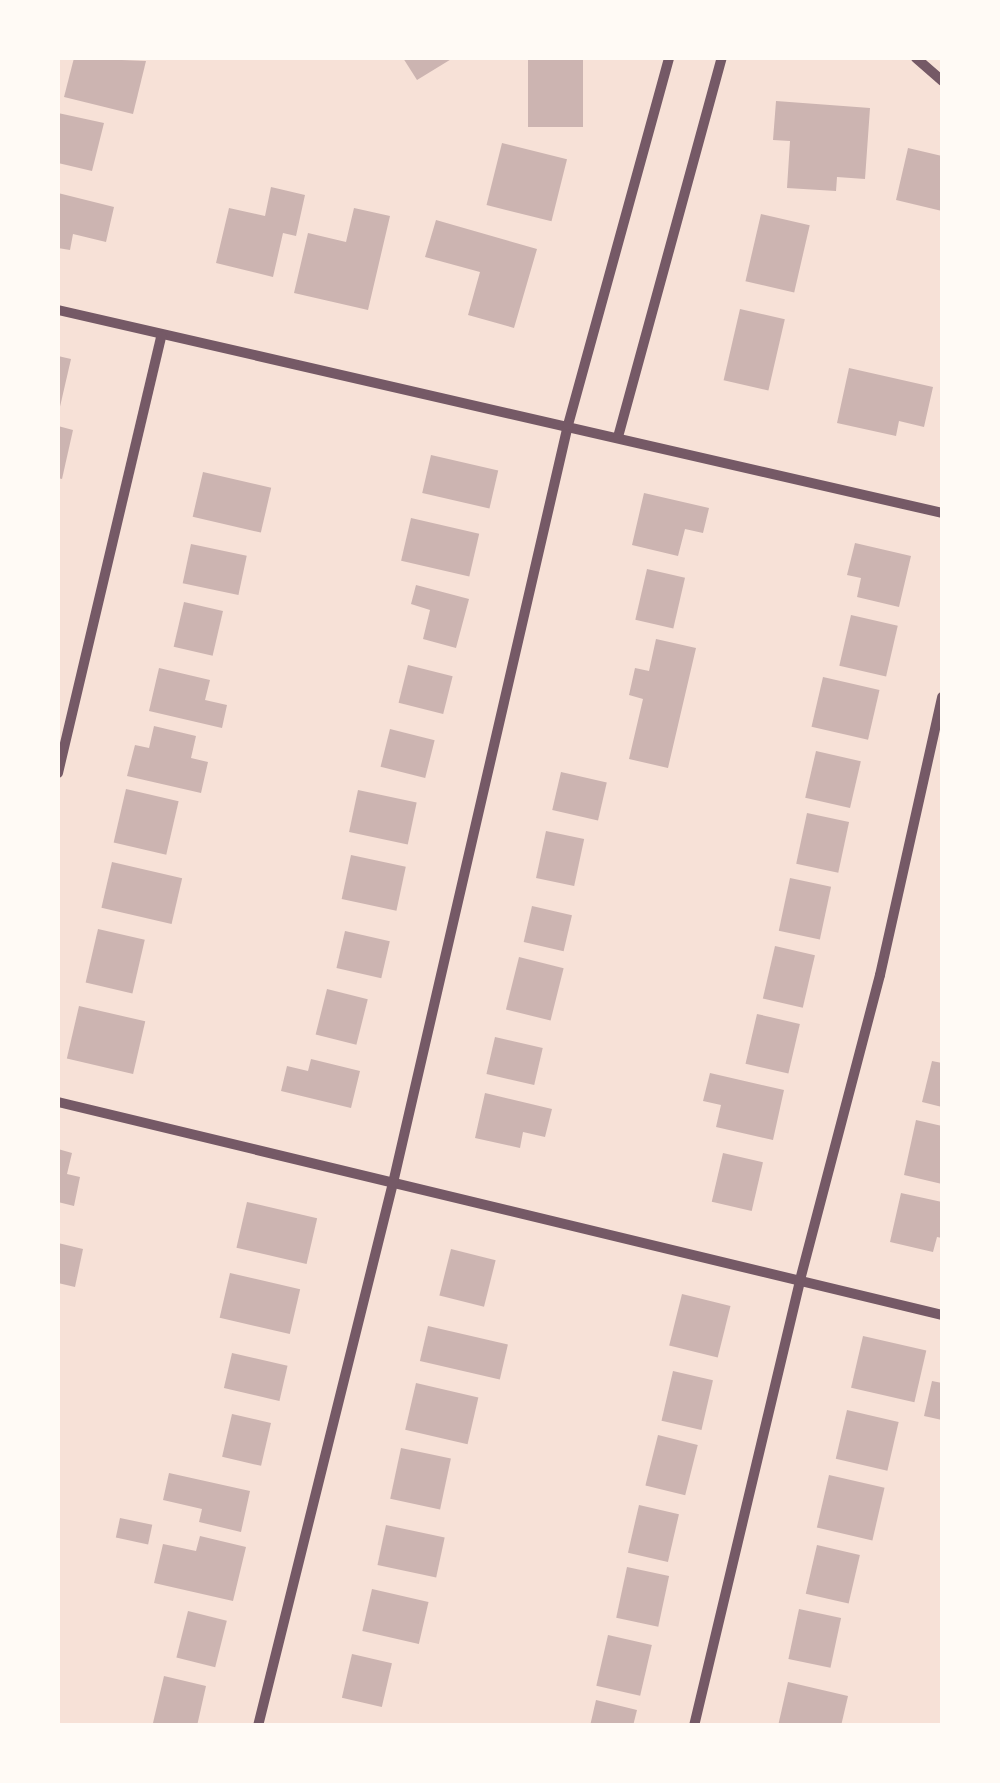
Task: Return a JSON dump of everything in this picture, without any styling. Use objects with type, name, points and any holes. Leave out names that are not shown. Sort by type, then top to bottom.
[{"type":"street","points":[[258,1726],[393,1183],[568,425],[669,58]]},
{"type":"street","points":[[618,437],[722,58]]},
{"type":"street","points":[[916,58],[942,82]]},
{"type":"street","points":[[58,310],[942,513]]},
{"type":"street","points":[[58,773],[162,336]]},
{"type":"street","points":[[694,1726],[800,1280],[880,975],[942,697]]},
{"type":"street","points":[[58,1102],[942,1315]]},
{"type":"building","points":[[74,58],[146,61],[133,114],[64,97]]},
{"type":"building","points":[[403,58],[453,58],[417,80]]},
{"type":"building","points":[[528,58],[583,58],[583,127],[528,127]]},
{"type":"building","points":[[776,101],[870,108],[865,179],[837,177],[836,191],[787,188],[790,141],[773,140]]},
{"type":"building","points":[[58,113],[104,123],[92,171],[58,163]]},
{"type":"building","points":[[502,143],[567,159],[552,221],[487,205]]},
{"type":"building","points":[[908,148],[942,156],[942,211],[896,200]]},
{"type":"building","points":[[271,187],[305,195],[296,236],[283,233],[273,277],[216,263],[229,208],[265,216]]},
{"type":"building","points":[[58,193],[114,207],[106,242],[73,234],[70,250],[58,248]]},
{"type":"building","points":[[354,208],[390,216],[368,310],[294,293],[308,233],[346,242]]},
{"type":"building","points":[[761,214],[810,225],[794,292],[745,281]]},
{"type":"building","points":[[436,220],[537,249],[514,328],[468,315],[480,272],[425,257]]},
{"type":"building","points":[[740,309],[785,319],[768,390],[724,380]]},
{"type":"building","points":[[58,356],[71,359],[59,411],[58,411]]},
{"type":"building","points":[[849,368],[933,387],[924,427],[899,421],[896,436],[837,423]]},
{"type":"building","points":[[58,426],[73,430],[62,479],[58,478]]},
{"type":"building","points":[[431,455],[498,471],[489,509],[422,493]]},
{"type":"building","points":[[203,472],[271,488],[261,533],[193,517]]},
{"type":"building","points":[[644,493],[709,508],[703,533],[685,529],[678,556],[632,545]]},
{"type":"building","points":[[411,518],[479,534],[469,577],[401,561]]},
{"type":"building","points":[[855,543],[911,556],[899,607],[857,597],[861,578],[847,575]]},
{"type":"building","points":[[191,544],[247,556],[238,595],[183,583]]},
{"type":"building","points":[[647,569],[685,578],[673,628],[635,620]]},
{"type":"building","points":[[416,585],[469,599],[456,648],[423,639],[430,610],[411,604]]},
{"type":"building","points":[[184,602],[223,611],[213,656],[174,647]]},
{"type":"building","points":[[851,615],[898,626],[886,676],[839,666]]},
{"type":"building","points":[[656,639],[696,648],[668,768],[629,759],[643,699],[629,695],[635,668],[649,671]]},
{"type":"building","points":[[408,665],[453,676],[443,714],[399,703]]},
{"type":"building","points":[[159,668],[210,680],[205,700],[227,705],[222,728],[149,711]]},
{"type":"building","points":[[823,677],[880,690],[868,740],[812,727]]},
{"type":"building","points":[[154,726],[196,736],[191,758],[208,762],[201,793],[127,776],[135,745],[149,748]]},
{"type":"building","points":[[390,729],[435,740],[425,778],[381,767]]},
{"type":"building","points":[[816,751],[861,761],[850,808],[805,798]]},
{"type":"building","points":[[561,772],[607,783],[598,821],[552,810]]},
{"type":"building","points":[[126,789],[179,801],[166,855],[114,843]]},
{"type":"building","points":[[358,790],[417,802],[408,845],[349,832]]},
{"type":"building","points":[[807,813],[849,822],[838,873],[796,864]]},
{"type":"building","points":[[546,831],[584,839],[574,886],[536,878]]},
{"type":"building","points":[[351,855],[406,867],[396,911],[342,899]]},
{"type":"building","points":[[112,862],[182,878],[172,924],[101,908]]},
{"type":"building","points":[[790,878],[831,887],[820,940],[779,931]]},
{"type":"building","points":[[532,906],[572,915],[564,951],[524,942]]},
{"type":"building","points":[[98,929],[145,940],[132,993],[86,983]]},
{"type":"building","points":[[345,931],[390,941],[381,978],[336,968]]},
{"type":"building","points":[[775,946],[815,955],[803,1008],[763,999]]},
{"type":"building","points":[[519,957],[564,968],[551,1021],[506,1009]]},
{"type":"building","points":[[327,989],[368,999],[356,1045],[316,1035]]},
{"type":"building","points":[[79,1006],[145,1021],[133,1074],[67,1059]]},
{"type":"building","points":[[757,1014],[800,1024],[788,1074],[746,1064]]},
{"type":"building","points":[[495,1037],[543,1048],[534,1085],[486,1074]]},
{"type":"building","points":[[311,1059],[360,1071],[351,1108],[281,1091],[287,1066],[308,1071]]},
{"type":"building","points":[[932,1061],[942,1063],[942,1107],[922,1102]]},
{"type":"building","points":[[710,1073],[784,1090],[773,1140],[716,1127],[721,1105],[703,1101]]},
{"type":"building","points":[[485,1093],[552,1109],[545,1137],[523,1132],[520,1148],[475,1138]]},
{"type":"building","points":[[916,1120],[942,1126],[942,1184],[904,1175]]},
{"type":"building","points":[[58,1149],[72,1153],[67,1174],[80,1177],[74,1206],[58,1202]]},
{"type":"building","points":[[723,1153],[763,1162],[752,1211],[712,1202]]},
{"type":"building","points":[[901,1193],[942,1202],[942,1238],[937,1237],[933,1252],[890,1242]]},
{"type":"building","points":[[247,1202],[317,1218],[307,1264],[236,1248]]},
{"type":"building","points":[[58,1243],[83,1249],[75,1287],[58,1283]]},
{"type":"building","points":[[451,1249],[496,1260],[484,1307],[439,1296]]},
{"type":"building","points":[[230,1273],[300,1289],[290,1334],[220,1318]]},
{"type":"building","points":[[682,1294],[731,1306],[718,1358],[669,1345]]},
{"type":"building","points":[[428,1326],[508,1344],[500,1380],[420,1361]]},
{"type":"building","points":[[863,1336],[926,1351],[914,1402],[851,1388]]},
{"type":"building","points":[[232,1353],[288,1366],[279,1401],[224,1388]]},
{"type":"building","points":[[673,1371],[713,1380],[701,1430],[662,1421]]},
{"type":"building","points":[[932,1381],[942,1383],[942,1420],[924,1416]]},
{"type":"building","points":[[416,1383],[478,1397],[468,1444],[405,1430]]},
{"type":"building","points":[[847,1410],[899,1422],[887,1471],[836,1459]]},
{"type":"building","points":[[232,1414],[271,1423],[261,1466],[222,1457]]},
{"type":"building","points":[[658,1435],[698,1445],[685,1495],[645,1485]]},
{"type":"building","points":[[401,1448],[451,1459],[440,1509],[390,1499]]},
{"type":"building","points":[[169,1473],[250,1491],[241,1532],[199,1522],[202,1509],[163,1500]]},
{"type":"building","points":[[829,1475],[885,1488],[872,1540],[817,1528]]},
{"type":"building","points":[[639,1505],[679,1514],[668,1562],[628,1553]]},
{"type":"building","points":[[120,1518],[152,1525],[148,1544],[116,1538]]},
{"type":"building","points":[[386,1525],[445,1537],[436,1578],[377,1565]]},
{"type":"building","points":[[200,1536],[246,1547],[233,1601],[154,1583],[163,1544],[196,1551]]},
{"type":"building","points":[[817,1545],[860,1555],[849,1604],[806,1594]]},
{"type":"building","points":[[627,1567],[669,1576],[658,1627],[616,1618]]},
{"type":"building","points":[[372,1589],[429,1602],[419,1644],[362,1631]]},
{"type":"building","points":[[799,1609],[841,1618],[830,1668],[788,1659]]},
{"type":"building","points":[[188,1611],[227,1621],[215,1667],[176,1658]]},
{"type":"building","points":[[608,1635],[652,1645],[640,1696],[596,1686]]},
{"type":"building","points":[[352,1654],[392,1663],[382,1707],[342,1698]]},
{"type":"building","points":[[164,1676],[206,1686],[197,1726],[153,1723]]},
{"type":"building","points":[[788,1682],[848,1696],[841,1726],[778,1726]]},
{"type":"building","points":[[596,1700],[637,1710],[633,1726],[590,1726]]}]
